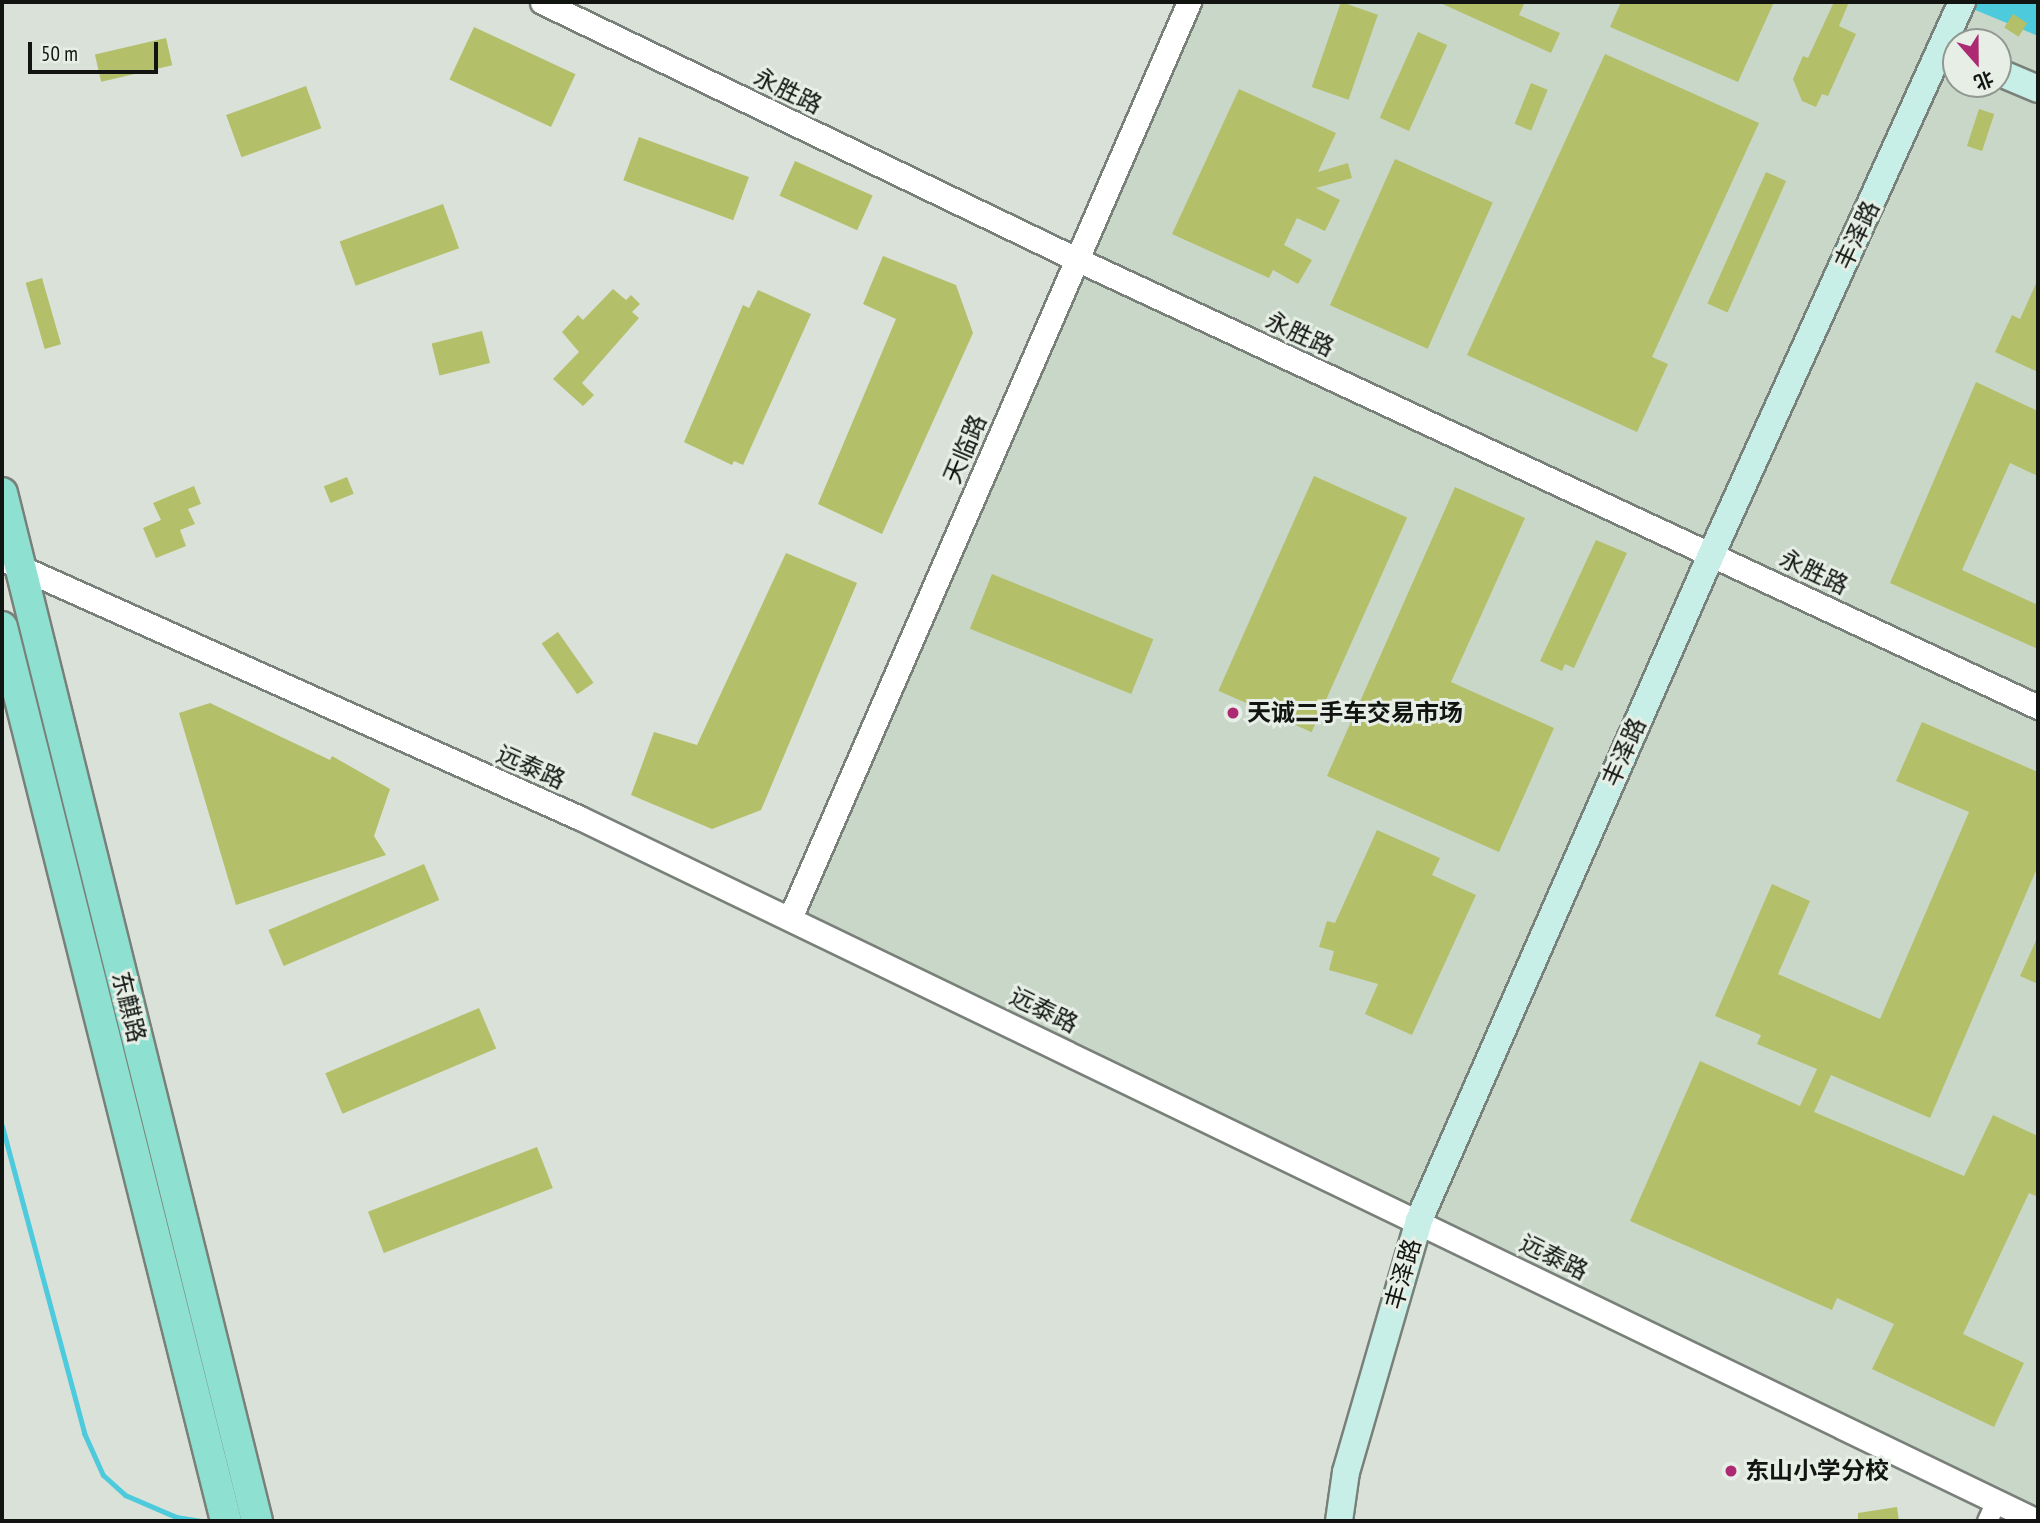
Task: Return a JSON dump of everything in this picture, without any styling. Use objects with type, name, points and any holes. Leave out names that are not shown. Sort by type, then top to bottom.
[{"type":"main road","name":"丰泽路","points":[[1955,28],[1960,8]]},
{"type":"main road","name":"丰泽路","points":[[1339,1521],[1346,1472],[1419,1220],[1712,553],[1942,65]]},
{"type":"main road","points":[[2012,78],[2038,89]]},
{"type":"main road","name":"东麒路","points":[[2,493],[10,561],[256,1515]]},
{"type":"main road","name":"东麒路","points":[[2,627],[224,1515]]},
{"type":"street","name":"永胜路","points":[[542,2],[1076,259],[2038,707]]},
{"type":"street","name":"天临路","points":[[790,918],[1189,2]]},
{"type":"street","name":"远泰路","points":[[10,561],[790,918],[1419,1220],[1992,1511],[2037,1521]]},
{"type":"shaded area","points":[[1202,2],[2038,2],[2038,1521],[790,918],[1076,259]]},
{"type":"water","points":[[1956,2],[2038,2],[2038,36]]},
{"type":"building","points":[[1341,2],[1378,15],[1349,100],[1312,87]]},
{"type":"building","points":[[1438,2],[1525,2],[1519,15],[1560,33],[1551,53]]},
{"type":"building","points":[[1621,2],[1774,2],[1738,82],[1610,27]]},
{"type":"building","points":[[1834,2],[1849,2],[1839,26],[1856,34],[1828,96],[1822,94],[1816,107],[1802,101],[1793,79],[1803,56],[1808,58]]},
{"type":"building","points":[[2013,14],[2027,23],[2019,37],[2012,32],[2012,28],[2005,28]]},
{"type":"building","points":[[474,27],[576,74],[551,127],[449,80]]},
{"type":"building","points":[[1418,32],[1447,45],[1409,131],[1380,118]]},
{"type":"building","points":[[166,38],[172,65],[101,82],[95,54]]},
{"type":"building","points":[[1605,54],[1759,123],[1652,357],[1668,364],[1637,432],[1467,355]]},
{"type":"building","points":[[1531,83],[1548,90],[1531,131],[1515,124]]},
{"type":"building","points":[[306,86],[321,128],[242,157],[226,115]]},
{"type":"building","points":[[1239,89],[1336,133],[1318,172],[1348,163],[1352,178],[1316,188],[1340,200],[1325,231],[1297,218],[1284,245],[1312,260],[1298,284],[1273,270],[1269,278],[1172,234]]},
{"type":"building","points":[[1979,109],[1994,114],[1982,151],[1967,146]]},
{"type":"building","points":[[639,137],[749,177],[733,220],[623,180]]},
{"type":"building","points":[[1395,159],[1493,203],[1428,349],[1330,305]]},
{"type":"building","points":[[795,161],[873,196],[857,230],[780,196]]},
{"type":"building","points":[[1766,172],[1786,181],[1728,312],[1707,304]]},
{"type":"building","points":[[443,204],[459,248],[356,286],[340,242]]},
{"type":"building","points":[[883,256],[956,285],[973,333],[882,534],[818,504],[896,319],[863,304]]},
{"type":"building","points":[[42,278],[61,344],[45,349],[26,283]]},
{"type":"building","points":[[2038,279],[2038,372],[1995,352],[2012,315],[2020,319]]},
{"type":"building","points":[[613,289],[626,300],[631,295],[640,304],[632,312],[639,318],[582,383],[594,395],[583,406],[553,379],[579,352],[562,332],[578,315],[583,320]]},
{"type":"building","points":[[758,290],[811,314],[743,465],[734,461],[732,465],[684,442],[743,305],[749,308]]},
{"type":"building","points":[[482,331],[490,363],[440,376],[432,344]]},
{"type":"building","points":[[1976,382],[2038,411],[2038,476],[2010,463],[1962,570],[2038,605],[2038,649],[1890,583]]},
{"type":"building","points":[[1314,476],[1407,517],[1312,732],[1218,691]]},
{"type":"building","points":[[347,477],[354,494],[331,503],[324,486]]},
{"type":"building","points":[[194,486],[201,504],[188,509],[195,524],[180,530],[186,546],[156,558],[143,528],[161,520],[153,503]]},
{"type":"building","points":[[1455,487],[1525,518],[1451,682],[1554,728],[1499,852],[1327,776]]},
{"type":"building","points":[[1596,540],[1627,553],[1574,668],[1565,664],[1562,671],[1540,661]]},
{"type":"building","points":[[786,553],[857,583],[761,810],[712,829],[631,795],[654,732],[697,745]]},
{"type":"building","points":[[992,574],[1153,639],[1131,694],[970,629]]},
{"type":"building","points":[[558,632],[594,683],[577,694],[542,643]]},
{"type":"building","points":[[210,703],[330,760],[332,756],[390,789],[374,836],[386,855],[236,905],[179,713]]},
{"type":"building","points":[[1922,722],[2038,772],[2038,866],[1930,1118],[1831,1075],[1814,1112],[1964,1176],[1993,1115],[2038,1136],[2038,1197],[2029,1193],[1963,1334],[2024,1363],[1994,1427],[1872,1369],[1894,1324],[1837,1298],[1832,1310],[1630,1221],[1700,1061],[1800,1106],[1817,1069],[1757,1044],[1761,1035],[1715,1016],[1772,884],[1810,901],[1778,974],[1880,1019],[1969,812],[1896,781]]},
{"type":"building","points":[[1377,830],[1440,858],[1432,875],[1476,895],[1412,1035],[1365,1014],[1378,984],[1329,970],[1334,951],[1319,947],[1327,921],[1335,923]]},
{"type":"building","points":[[424,864],[439,900],[284,966],[268,930]]},
{"type":"building","points":[[2038,936],[2038,984],[2020,976]]},
{"type":"building","points":[[479,1008],[496,1049],[342,1114],[325,1073]]},
{"type":"building","points":[[537,1147],[553,1188],[384,1253],[368,1212]]},
{"type":"building","points":[[1897,1507],[1899,1521],[1858,1521],[1858,1513]]},
{"type":"waterway","points":[[2,1126],[84,1433],[103,1475],[125,1495],[176,1517],[201,1521]]},
{"type":"place","name":"天诚二手车交易市场","points":[[1233,713]]},
{"type":"place","name":"东山小学分校","points":[[1731,1471]]}]
